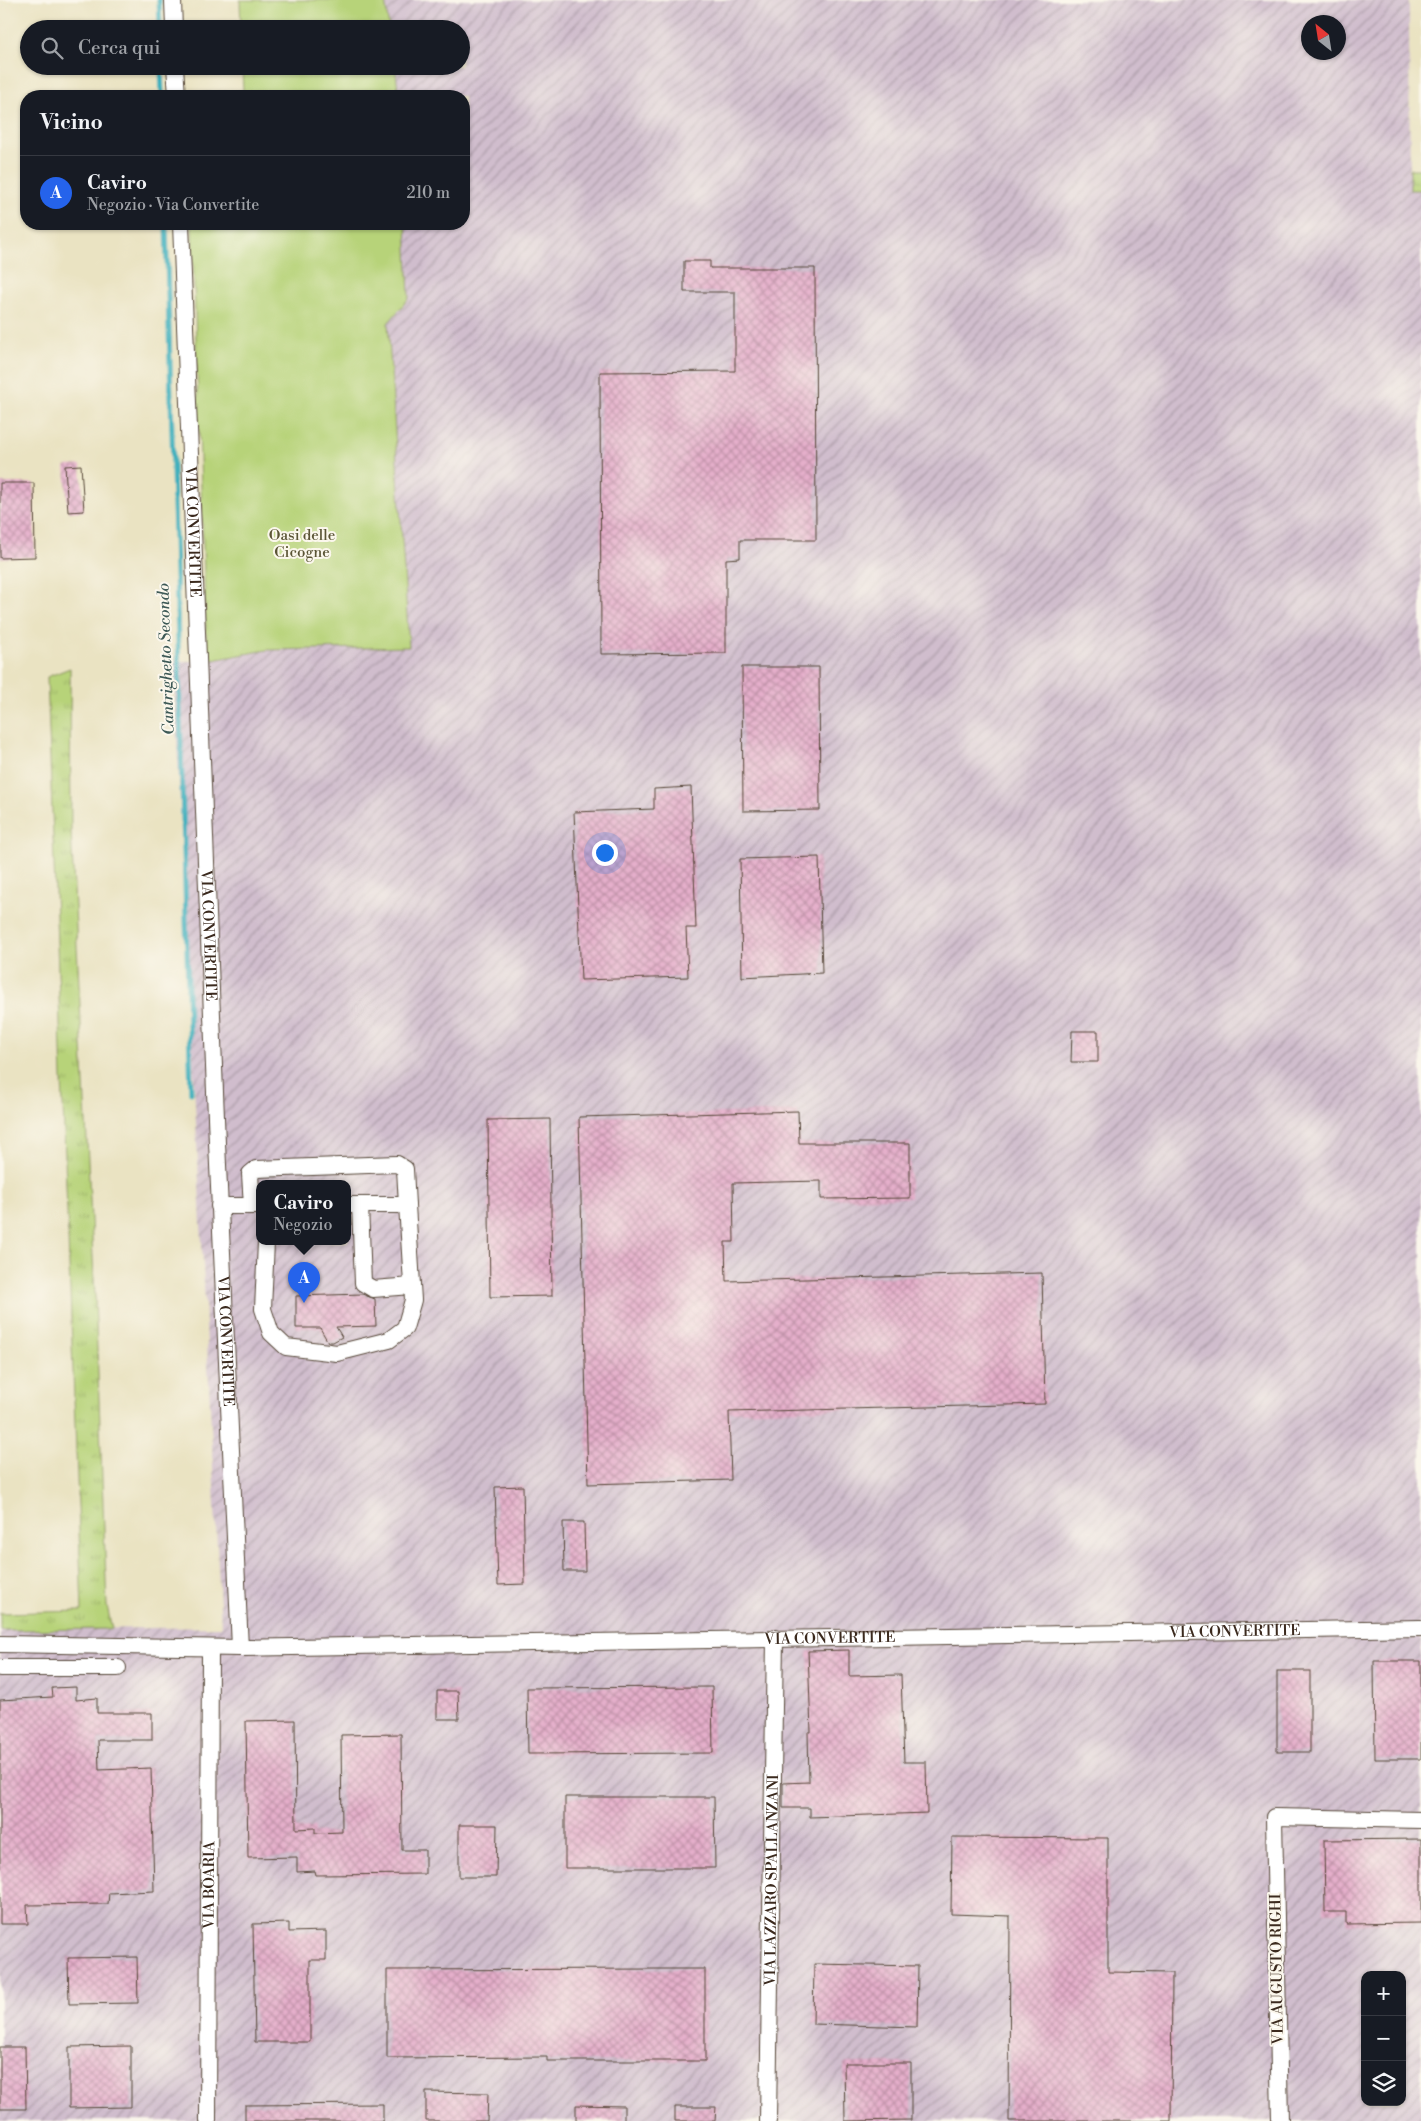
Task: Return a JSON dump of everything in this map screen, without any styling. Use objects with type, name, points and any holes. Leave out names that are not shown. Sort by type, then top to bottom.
[{"type":"street","points":[[173,0],[174,20]]},
{"type":"street","points":[[175,75],[176,90]]},
{"type":"street","name":"VIA CONVERTITE","points":[[182,230],[220,1206],[240,1648]]},
{"type":"street","points":[[220,1206],[256,1206],[250,1174],[256,1169],[397,1164],[405,1169],[413,1300],[405,1328],[389,1340],[337,1352],[286,1347],[271,1333],[263,1309],[266,1245]]},
{"type":"street","points":[[407,1205],[354,1205],[363,1283],[373,1288],[412,1286]]},
{"type":"street","name":"VIA CONVERTITE","points":[[0,1644],[240,1648],[1421,1628]]},
{"type":"street","name":"VIA LAZZARO SPALLANZANI","points":[[768,2121],[775,1638]]},
{"type":"street","name":"VIA BOARIA","points":[[208,2121],[210,1648]]},
{"type":"street","points":[[0,1668],[118,1668]]},
{"type":"street","name":"VIA AUGUSTO RIGHI","points":[[1280,2121],[1274,1817],[1421,1820]]},
{"type":"shaded area","points":[[385,0],[1409,0],[1410,190],[1421,190],[1421,2121],[0,2121],[0,1630],[221,1627],[173,661],[207,661],[267,650],[409,647],[388,323],[409,298],[406,230],[470,230],[470,90],[398,90],[396,75],[470,75],[470,20],[388,20]]},
{"type":"green space","points":[[240,0],[385,0],[388,20],[241,20]]},
{"type":"green space","points":[[242,75],[396,75],[398,90],[243,90]]},
{"type":"green space","points":[[1410,169],[1421,169],[1421,190],[1410,190]]},
{"type":"green space","name":"Oasi delle Cicogne","points":[[192,230],[406,230],[409,298],[388,323],[409,647],[267,650],[207,661]]},
{"type":"green space","points":[[70,668],[71,830],[95,1296],[107,1606],[112,1629],[0,1630],[0,1613],[82,1611],[47,677]]},
{"type":"building","points":[[684,261],[710,261],[710,268],[815,268],[816,540],[740,540],[740,558],[726,559],[726,653],[601,654],[600,372],[735,371],[735,292],[684,292]]},
{"type":"building","points":[[81,465],[84,511],[68,512],[65,466]]},
{"type":"building","points":[[0,483],[34,483],[35,557],[0,558]]},
{"type":"building","points":[[742,667],[819,667],[820,810],[743,811]]},
{"type":"building","points":[[691,787],[696,928],[686,928],[688,977],[581,980],[574,812],[654,809],[654,789]]},
{"type":"building","points":[[819,857],[822,973],[742,977],[740,859]]},
{"type":"building","points":[[1072,1031],[1098,1031],[1098,1062],[1071,1062]]},
{"type":"building","points":[[798,1111],[799,1143],[910,1143],[910,1198],[821,1199],[821,1181],[733,1183],[734,1242],[725,1242],[726,1281],[1042,1273],[1045,1404],[729,1412],[731,1480],[588,1484],[579,1117]]},
{"type":"building","points":[[550,1119],[552,1296],[490,1297],[488,1120]]},
{"type":"building","points":[[362,1294],[375,1299],[376,1326],[336,1327],[342,1337],[333,1342],[328,1342],[320,1328],[296,1328],[296,1296]]},
{"type":"building","points":[[523,1486],[525,1584],[498,1585],[495,1487]]},
{"type":"building","points":[[563,1522],[584,1522],[585,1571],[564,1571]]},
{"type":"building","points":[[849,1650],[849,1676],[901,1675],[904,1762],[926,1762],[927,1813],[810,1817],[810,1808],[783,1808],[783,1783],[809,1782],[808,1732],[811,1732],[808,1651]]},
{"type":"building","points":[[1374,1661],[1421,1661],[1421,1759],[1375,1759]]},
{"type":"building","points":[[1277,1671],[1310,1671],[1310,1752],[1277,1752]]},
{"type":"building","points":[[76,1687],[76,1700],[97,1698],[97,1713],[152,1713],[152,1740],[98,1740],[99,1770],[151,1768],[154,1891],[109,1893],[108,1904],[27,1905],[28,1924],[0,1924],[0,1700],[53,1697],[52,1688]]},
{"type":"building","points":[[712,1687],[713,1753],[528,1754],[527,1688]]},
{"type":"building","points":[[437,1691],[458,1691],[459,1719],[437,1719]]},
{"type":"building","points":[[295,1720],[296,1829],[315,1828],[315,1833],[342,1832],[341,1735],[401,1734],[402,1850],[425,1850],[425,1874],[316,1875],[315,1871],[297,1872],[297,1857],[248,1858],[246,1721]]},
{"type":"building","points":[[565,1797],[714,1797],[715,1868],[565,1868]]},
{"type":"building","points":[[459,1825],[497,1825],[496,1877],[459,1877]]},
{"type":"building","points":[[952,1837],[1108,1838],[1108,1972],[1172,1973],[1171,2121],[1009,2121],[1010,1916],[951,1914]]},
{"type":"building","points":[[1421,1839],[1421,1923],[1346,1924],[1346,1912],[1325,1912],[1324,1840]]},
{"type":"building","points":[[289,1923],[289,1932],[326,1931],[326,1960],[310,1960],[310,2042],[255,2042],[253,1924]]},
{"type":"building","points":[[137,1957],[138,2003],[69,2004],[68,1958]]},
{"type":"building","points":[[814,1964],[918,1966],[917,2027],[813,2024]]},
{"type":"building","points":[[705,1969],[705,2061],[547,2061],[547,2057],[387,2058],[387,1970]]},
{"type":"building","points":[[131,2046],[131,2107],[69,2108],[69,2047]]},
{"type":"building","points":[[0,2047],[25,2047],[26,2109],[0,2109]]},
{"type":"building","points":[[844,2063],[911,2063],[911,2120],[845,2121]]},
{"type":"building","points":[[426,2092],[488,2093],[487,2121],[426,2121]]},
{"type":"building","points":[[383,2104],[383,2121],[245,2121],[245,2105]]},
{"type":"building","points":[[576,2105],[624,2106],[624,2121],[576,2121]]},
{"type":"building","points":[[675,2107],[716,2107],[715,2121],[675,2121]]},
{"type":"waterway","name":"Cantrighetto Secondo","points":[[159,0],[160,20]]},
{"type":"waterway","name":"Cantrighetto Secondo","points":[[161,75],[162,90]]},
{"type":"waterway","name":"Cantrighetto Secondo","points":[[166,230],[191,1093]]},
{"type":"place","name":"Caviro","points":[[304,1303]]}]
